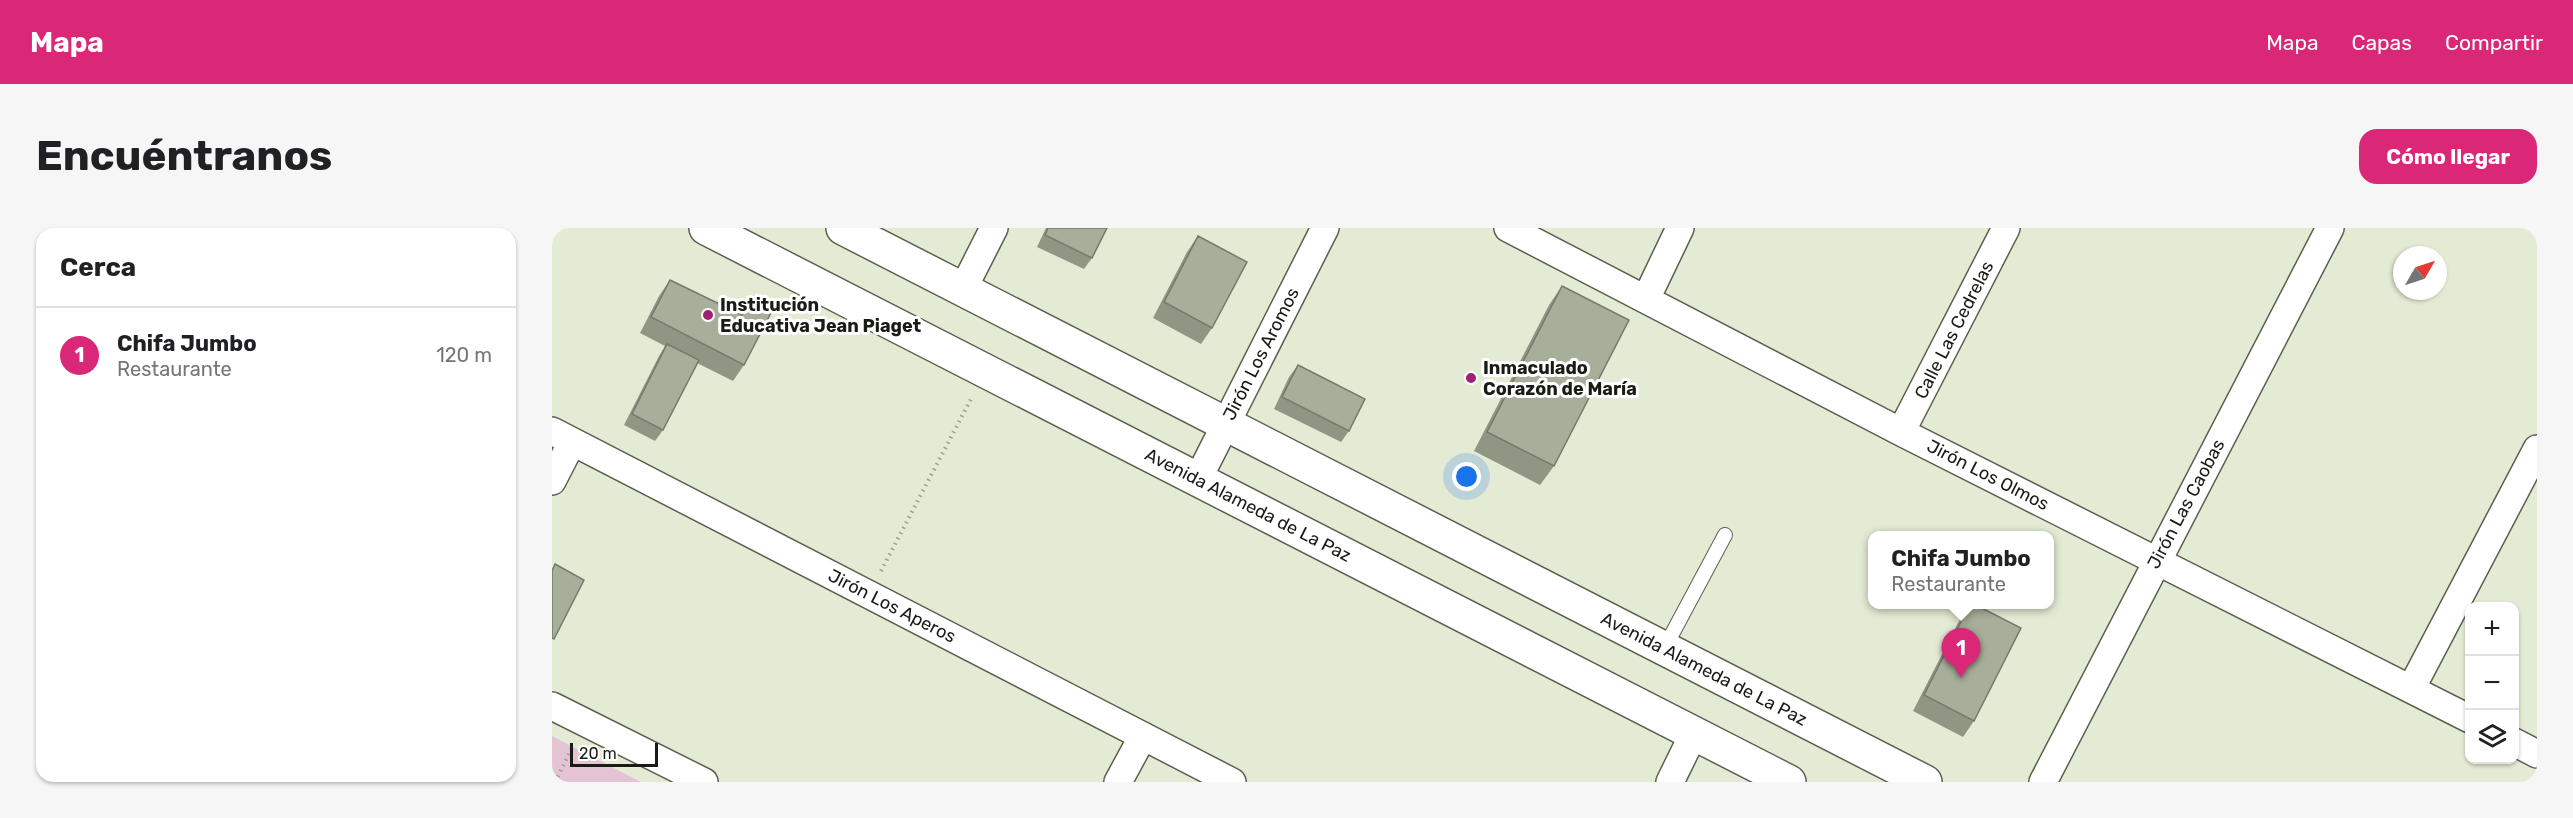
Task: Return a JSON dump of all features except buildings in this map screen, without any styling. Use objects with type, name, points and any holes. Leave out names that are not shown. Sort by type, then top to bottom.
[{"type":"street","name":"Avenida Alameda de La Paz","points":[[706,228],[1789,782]]},
{"type":"street","name":"Avenida Alameda de La Paz","points":[[843,228],[1925,782]]},
{"type":"street","points":[[963,289],[994,228]]},
{"type":"street","name":"Jirón Los Aromos","points":[[1198,479],[1325,228]]},
{"type":"street","name":"Jirón Los Olmos","points":[[1508,228],[1901,432],[2465,717]]},
{"type":"street","points":[[1646,299],[1680,228]]},
{"type":"street","name":"Calle Las Cedrelas","points":[[1901,432],[2006,228]]},
{"type":"street","name":"Jirón Las Caobas","points":[[2043,782],[2330,228]]},
{"type":"street","points":[[552,481],[562,436]]},
{"type":"street","name":"Jirón Los Aperos","points":[[562,436],[1232,782]]},
{"type":"street","points":[[2411,689],[2537,449]]},
{"type":"street","points":[[552,706],[704,782]]},
{"type":"street","points":[[1670,782],[1694,733]]},
{"type":"street","points":[[1118,782],[1143,736]]},
{"type":"street","points":[[2519,745],[2537,754]]},
{"type":"lane","points":[[1664,649],[1725,535]]},
{"type":"path","points":[[869,595],[971,399]]},
{"type":"path","points":[[555,782],[573,747]]},
{"type":"shaded area","points":[[552,736],[641,782],[552,782]]},
{"type":"place","name":"Institución Educativa Jean Piaget","points":[[708,315]]},
{"type":"place","name":"Inmaculado Corazón de María","points":[[1471,378]]},
{"type":"place","name":"Chifa Jumbo","points":[[1961,678]]}]
